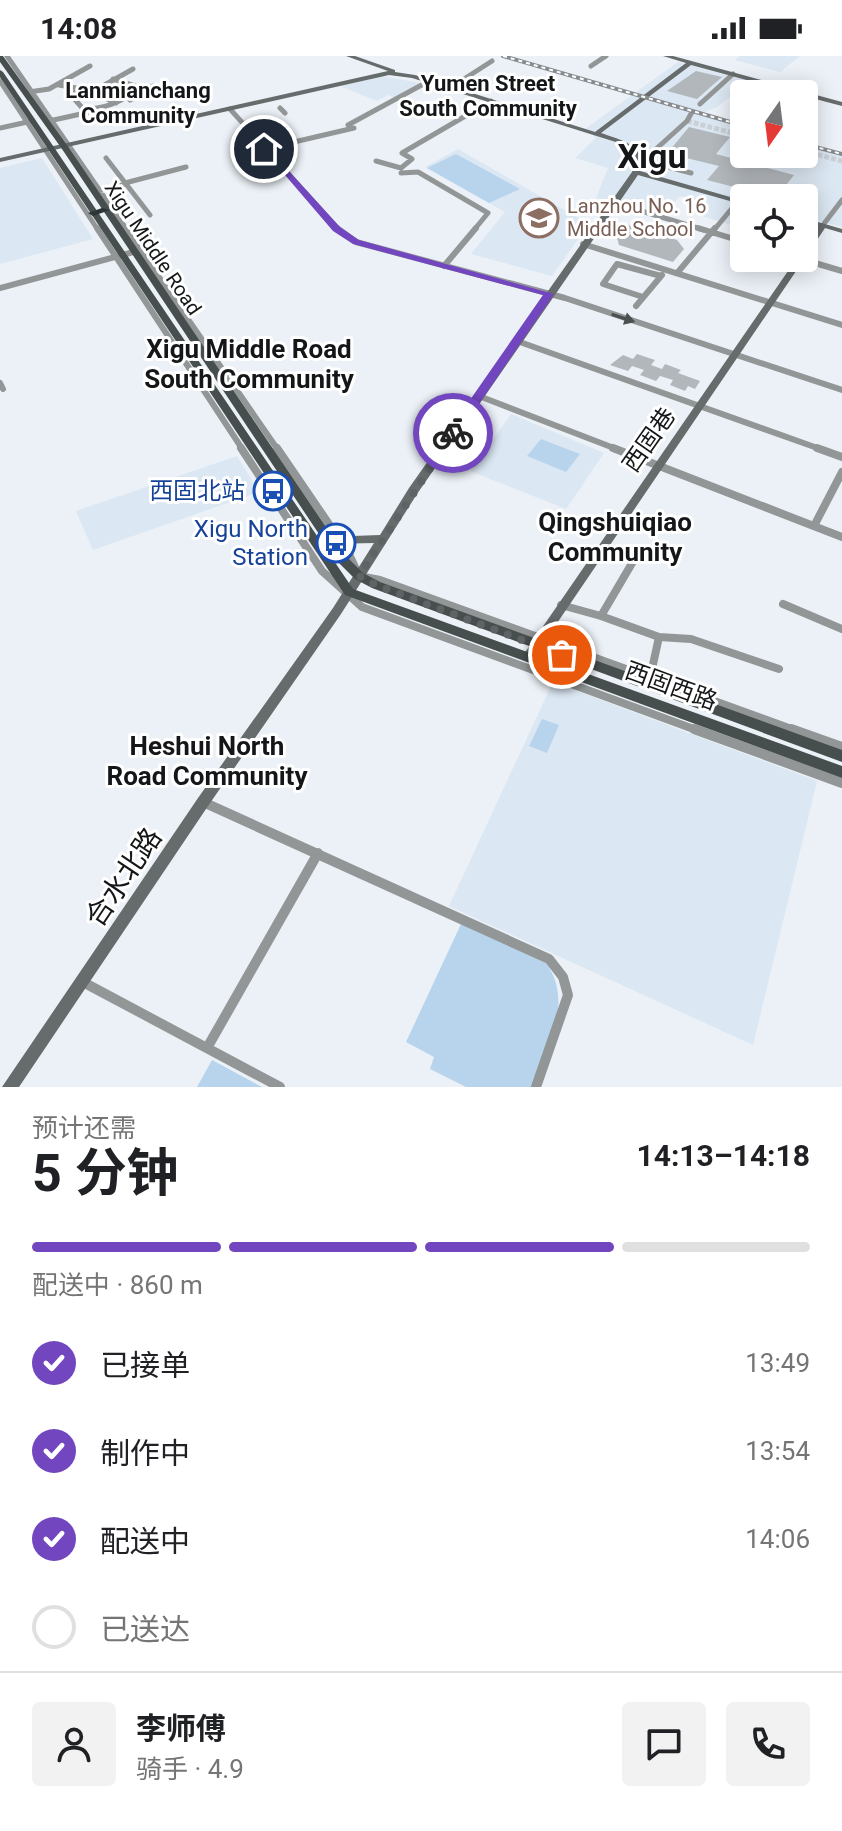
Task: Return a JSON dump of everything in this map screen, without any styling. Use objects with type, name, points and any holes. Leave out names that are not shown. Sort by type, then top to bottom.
[{"type":"highway","points":[[93,213],[105,210]]},
{"type":"main road","name":"Xigu Middle Road","points":[[0,57],[68,147],[105,210],[138,252],[243,414],[359,576]]},
{"type":"main road","name":"Xigu Middle Road","points":[[0,72],[119,257],[349,592]]},
{"type":"main road","points":[[230,419],[243,414]]},
{"type":"main road","name":"西固西路","points":[[359,576],[842,772]]},
{"type":"main road","name":"西固西路","points":[[349,592],[534,647],[842,756]]},
{"type":"street","points":[[7,56],[28,92],[59,85],[90,66]]},
{"type":"street","points":[[349,56],[392,69],[393,73]]},
{"type":"street","points":[[591,66],[606,56]]},
{"type":"street","points":[[666,56],[753,80]]},
{"type":"street","points":[[596,134],[689,61],[707,56]]},
{"type":"street","points":[[450,88],[492,61]]},
{"type":"street","points":[[92,92],[133,69]]},
{"type":"street","points":[[0,160],[393,73],[429,81],[596,134],[628,146],[641,156],[636,172],[730,199]]},
{"type":"street","points":[[700,104],[733,74]]},
{"type":"street","points":[[77,91],[71,95],[84,110],[116,103],[128,97],[135,86],[113,79]]},
{"type":"street","points":[[0,81],[30,122],[0,128]]},
{"type":"street","points":[[264,149],[351,126],[429,81]]},
{"type":"street","points":[[59,85],[92,92],[116,103]]},
{"type":"street","points":[[49,121],[121,105],[153,86]]},
{"type":"street","points":[[818,98],[842,104]]},
{"type":"street","points":[[376,161],[401,168],[412,159],[402,153],[491,101]]},
{"type":"street","points":[[230,109],[343,234],[364,245],[549,294],[842,390]]},
{"type":"street","points":[[656,149],[687,121],[692,112]]},
{"type":"street","points":[[48,150],[322,571],[349,592],[362,607],[842,783]]},
{"type":"street","points":[[106,158],[150,215]]},
{"type":"street","points":[[661,165],[691,173]]},
{"type":"street","points":[[186,167],[96,191],[335,541],[382,539]]},
{"type":"street","points":[[401,173],[418,172],[488,213],[444,266]]},
{"type":"street","name":"合水北路","points":[[10,1087],[349,592],[479,396],[612,202],[636,172]]},
{"type":"street","name":"西固巷","points":[[818,232],[842,200]]},
{"type":"street","points":[[612,202],[730,238]]},
{"type":"street","points":[[678,272],[730,213]]},
{"type":"street","points":[[818,224],[842,231]]},
{"type":"street","points":[[583,244],[842,325]]},
{"type":"street","points":[[0,288],[138,252]]},
{"type":"street","points":[[818,263],[842,271]]},
{"type":"street","points":[[643,297],[603,284],[617,264],[661,276]]},
{"type":"street","points":[[636,306],[667,268]]},
{"type":"street","name":"西固巷","points":[[534,647],[791,272]]},
{"type":"street","points":[[517,341],[699,406]]},
{"type":"street","points":[[479,396],[842,537]]},
{"type":"street","name":"西固巷","points":[[699,406],[842,457]]},
{"type":"street","points":[[814,526],[842,472]]},
{"type":"street","points":[[601,616],[638,553]]},
{"type":"street","points":[[783,604],[842,629]]},
{"type":"street","points":[[561,605],[659,637],[691,639],[779,669]]},
{"type":"street","points":[[652,669],[659,637]]},
{"type":"street","points":[[534,647],[842,747]]},
{"type":"street","points":[[203,802],[544,955],[556,964],[567,984],[568,995],[536,1087]]},
{"type":"street","points":[[207,1048],[318,853]]},
{"type":"street","points":[[81,981],[280,1087]]},
{"type":"shaded area","points":[[740,56],[800,56],[780,72],[735,60]]},
{"type":"shaded area","points":[[678,62],[745,80],[730,80],[730,96],[701,114],[730,122],[730,168],[818,168],[818,147],[842,154],[842,227],[818,221],[818,184],[730,184],[730,225],[702,216],[709,205],[680,196],[662,216],[596,198],[608,168],[575,158],[596,138],[585,129]]},
{"type":"shaded area","points":[[382,76],[420,83],[395,98],[388,95],[377,101],[340,86]]},
{"type":"shaded area","name":"Lanzhou No. 16 Middle School","points":[[458,149],[589,224],[552,276],[471,254],[505,212],[425,167]]},
{"type":"shaded area","points":[[456,154],[520,189],[489,203],[427,168]]},
{"type":"shaded area","points":[[42,158],[93,239],[0,264],[0,168]]},
{"type":"shaded area","points":[[511,414],[604,453],[566,509],[470,471]]},
{"type":"shaded area","points":[[541,439],[580,454],[566,472],[527,456]]},
{"type":"shaded area","points":[[237,456],[259,492],[93,550],[76,511]]},
{"type":"shaded area","points":[[553,682],[817,781],[753,1045],[449,906]]},
{"type":"shaded area","points":[[542,719],[559,725],[547,753],[529,746]]},
{"type":"shaded area","points":[[461,924],[546,963],[554,978],[558,994],[555,1025],[531,1087],[466,1087],[430,1069],[434,1057],[406,1042]]},
{"type":"shaded area","points":[[212,1060],[262,1087],[197,1087]]},
{"type":"building","points":[[696,71],[722,77],[697,99],[667,91]]},
{"type":"building","points":[[689,127],[730,137],[716,154],[730,158],[730,168],[768,168],[794,175],[787,184],[730,186],[707,180],[719,166],[678,156],[670,150]]},
{"type":"building","points":[[625,224],[677,240],[684,249],[673,262],[619,245],[616,234]]},
{"type":"building","points":[[637,354],[655,360],[651,365],[662,369],[665,364],[681,370],[678,373],[700,381],[695,389],[688,386],[685,391],[670,385],[673,380],[660,376],[656,381],[640,375],[644,370],[632,366],[628,371],[610,365],[623,355],[633,359]]},
{"type":"tunnel","points":[[687,121],[730,132]]},
{"type":"tunnel","points":[[818,155],[842,161]]},
{"type":"railway","points":[[503,56],[730,122]]},
{"type":"railway","points":[[818,148],[842,154]]},
{"type":"way so far","points":[[453,433],[359,576],[562,655]]},
{"type":"place","name":"Lanzhou No. 16 Middle School","points":[[539,218]]},
{"type":"place","name":"西固北站","points":[[273,491]]},
{"type":"place","name":"Xigu North Station","points":[[336,543]]},
{"type":"district","name":"Yumen Street South Community","points":[[488,96]]},
{"type":"district","name":"Lanmianchang Community","points":[[138,102]]},
{"type":"district","name":"Xigu","points":[[652,156]]},
{"type":"district","name":"Xigu Middle Road South Community","points":[[249,364]]},
{"type":"district","name":"Qingshuiqiao Community","points":[[615,537]]},
{"type":"district","name":"Heshui North Road Community","points":[[207,761]]},
{"type":"route","points":[[264,149],[337,229],[356,242],[549,294],[453,433]]}]
